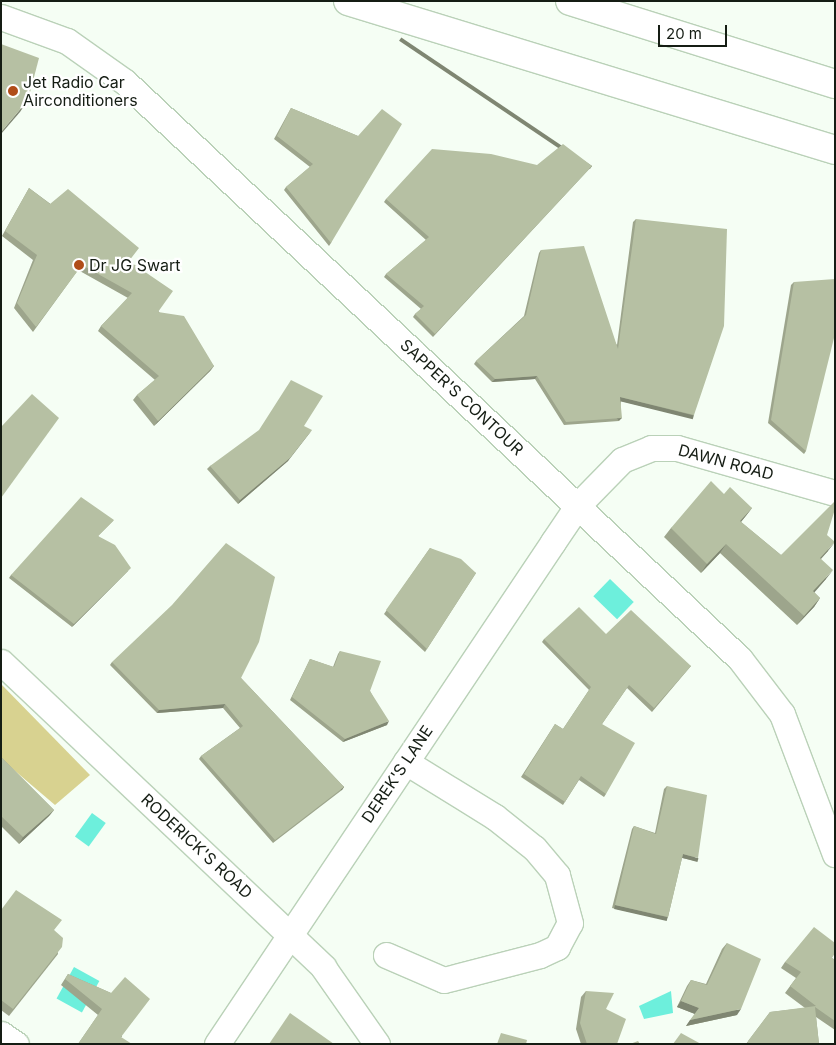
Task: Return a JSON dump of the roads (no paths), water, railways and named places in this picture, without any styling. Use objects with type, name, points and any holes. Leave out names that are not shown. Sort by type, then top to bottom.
[{"type":"highway","points":[[348,1],[835,150]]},
{"type":"highway","points":[[570,1],[835,84]]},
{"type":"highway","points":[[618,16],[835,72]]},
{"type":"street","name":"SAPPER'S CONTOUR","points":[[1,17],[68,41],[125,82],[740,658],[769,693],[799,749],[835,854]]},
{"type":"street","name":"DAWN ROAD","points":[[578,505],[622,460],[640,450],[665,446],[835,494]]},
{"type":"street","name":"DEREK'S LANE","points":[[217,1044],[578,505]]},
{"type":"street","name":"RODERICK'S ROAD","points":[[1,662],[291,935],[345,994],[377,1044]]},
{"type":"street","points":[[386,955],[444,980],[540,956],[557,947],[570,923],[557,876],[534,848],[495,817],[406,762]]},
{"type":"street","points":[[1,1034],[16,1044]]},
{"type":"water","points":[[610,579],[634,602],[617,619],[593,596]]},
{"type":"water","points":[[92,813],[106,823],[89,846],[75,836]]},
{"type":"water","points":[[74,967],[99,981],[82,1013],[57,998]]},
{"type":"water","points":[[671,991],[673,1013],[644,1019],[639,1006]]},
{"type":"place","name":"Jet Radio Car Airconditioners","points":[[13,91]]},
{"type":"place","name":"Dr JG Swart","points":[[79,265]]}]
